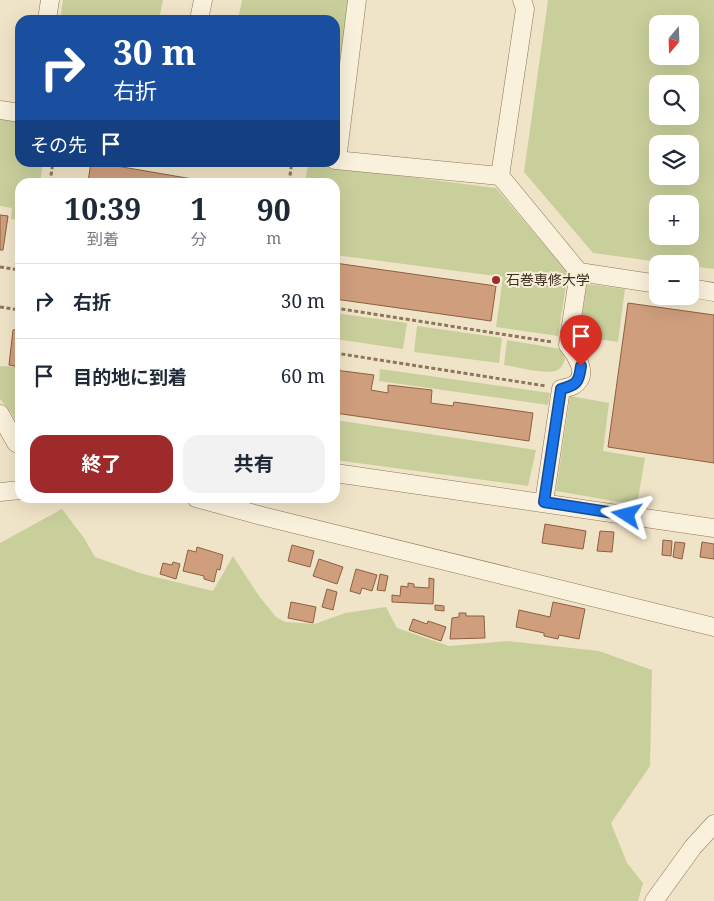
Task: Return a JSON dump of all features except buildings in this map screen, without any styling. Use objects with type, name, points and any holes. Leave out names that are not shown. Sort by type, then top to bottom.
[{"type":"street","points":[[47,15],[50,0]]},
{"type":"street","points":[[200,15],[203,0]]},
{"type":"street","points":[[340,130],[357,0]]},
{"type":"street","points":[[500,176],[525,9],[522,0]]},
{"type":"street","points":[[0,110],[15,112]]},
{"type":"street","points":[[340,160],[500,176],[579,272],[649,283]]},
{"type":"street","points":[[544,502],[561,389],[573,386],[579,379],[580,373],[581,366],[577,355],[568,345],[579,272]]},
{"type":"street","points":[[699,290],[714,292]]},
{"type":"street","points":[[0,414],[12,444]]},
{"type":"street","points":[[340,474],[714,528]]},
{"type":"street","points":[[0,492],[15,490]]},
{"type":"street","points":[[214,503],[714,627]]},
{"type":"street","points":[[654,901],[693,847],[714,824]]},
{"type":"path","points":[[0,267],[15,269]]},
{"type":"path","points":[[0,307],[15,309]]},
{"type":"path","points":[[340,309],[568,345]]},
{"type":"path","points":[[340,354],[561,389]]},
{"type":"green space","points":[[63,0],[163,0],[160,15],[61,15]]},
{"type":"green space","points":[[242,0],[352,0],[340,83],[340,15],[239,15]]},
{"type":"green space","points":[[548,0],[714,0],[714,269],[699,267],[699,255],[649,255],[649,261],[593,253],[524,172]]},
{"type":"green space","points":[[0,118],[15,120],[15,167],[42,167],[41,178],[15,178],[15,219],[11,219],[12,208],[0,206]]},
{"type":"green space","points":[[308,167],[332,167],[496,188],[568,273],[558,336],[496,327],[503,277],[340,256],[340,178],[306,178]]},
{"type":"green space","points":[[587,284],[625,289],[618,342],[579,336]]},
{"type":"green space","points":[[340,314],[407,323],[403,349],[340,340]]},
{"type":"green space","points":[[417,326],[502,338],[499,363],[414,352]]},
{"type":"green space","points":[[507,340],[561,349],[565,359],[563,365],[555,371],[544,372],[504,365]]},
{"type":"green space","points":[[0,366],[15,367],[15,421],[0,399]]},
{"type":"green space","points":[[380,369],[550,393],[548,405],[379,381]]},
{"type":"green space","points":[[570,396],[609,403],[603,451],[645,458],[637,505],[556,491]]},
{"type":"green space","points":[[340,421],[536,450],[528,486],[340,461]]},
{"type":"green space","points":[[62,509],[84,538],[95,557],[143,574],[213,591],[233,556],[259,596],[276,617],[285,622],[315,624],[345,613],[386,607],[397,628],[449,646],[508,641],[599,651],[652,670],[650,766],[611,823],[627,863],[643,883],[638,901],[0,901],[0,543]]},
{"type":"place","name":"石巻専修大学","points":[[496,280]]},
{"type":"route","points":[[581,366],[579,379],[573,386],[561,389],[544,502],[627,515]]}]
